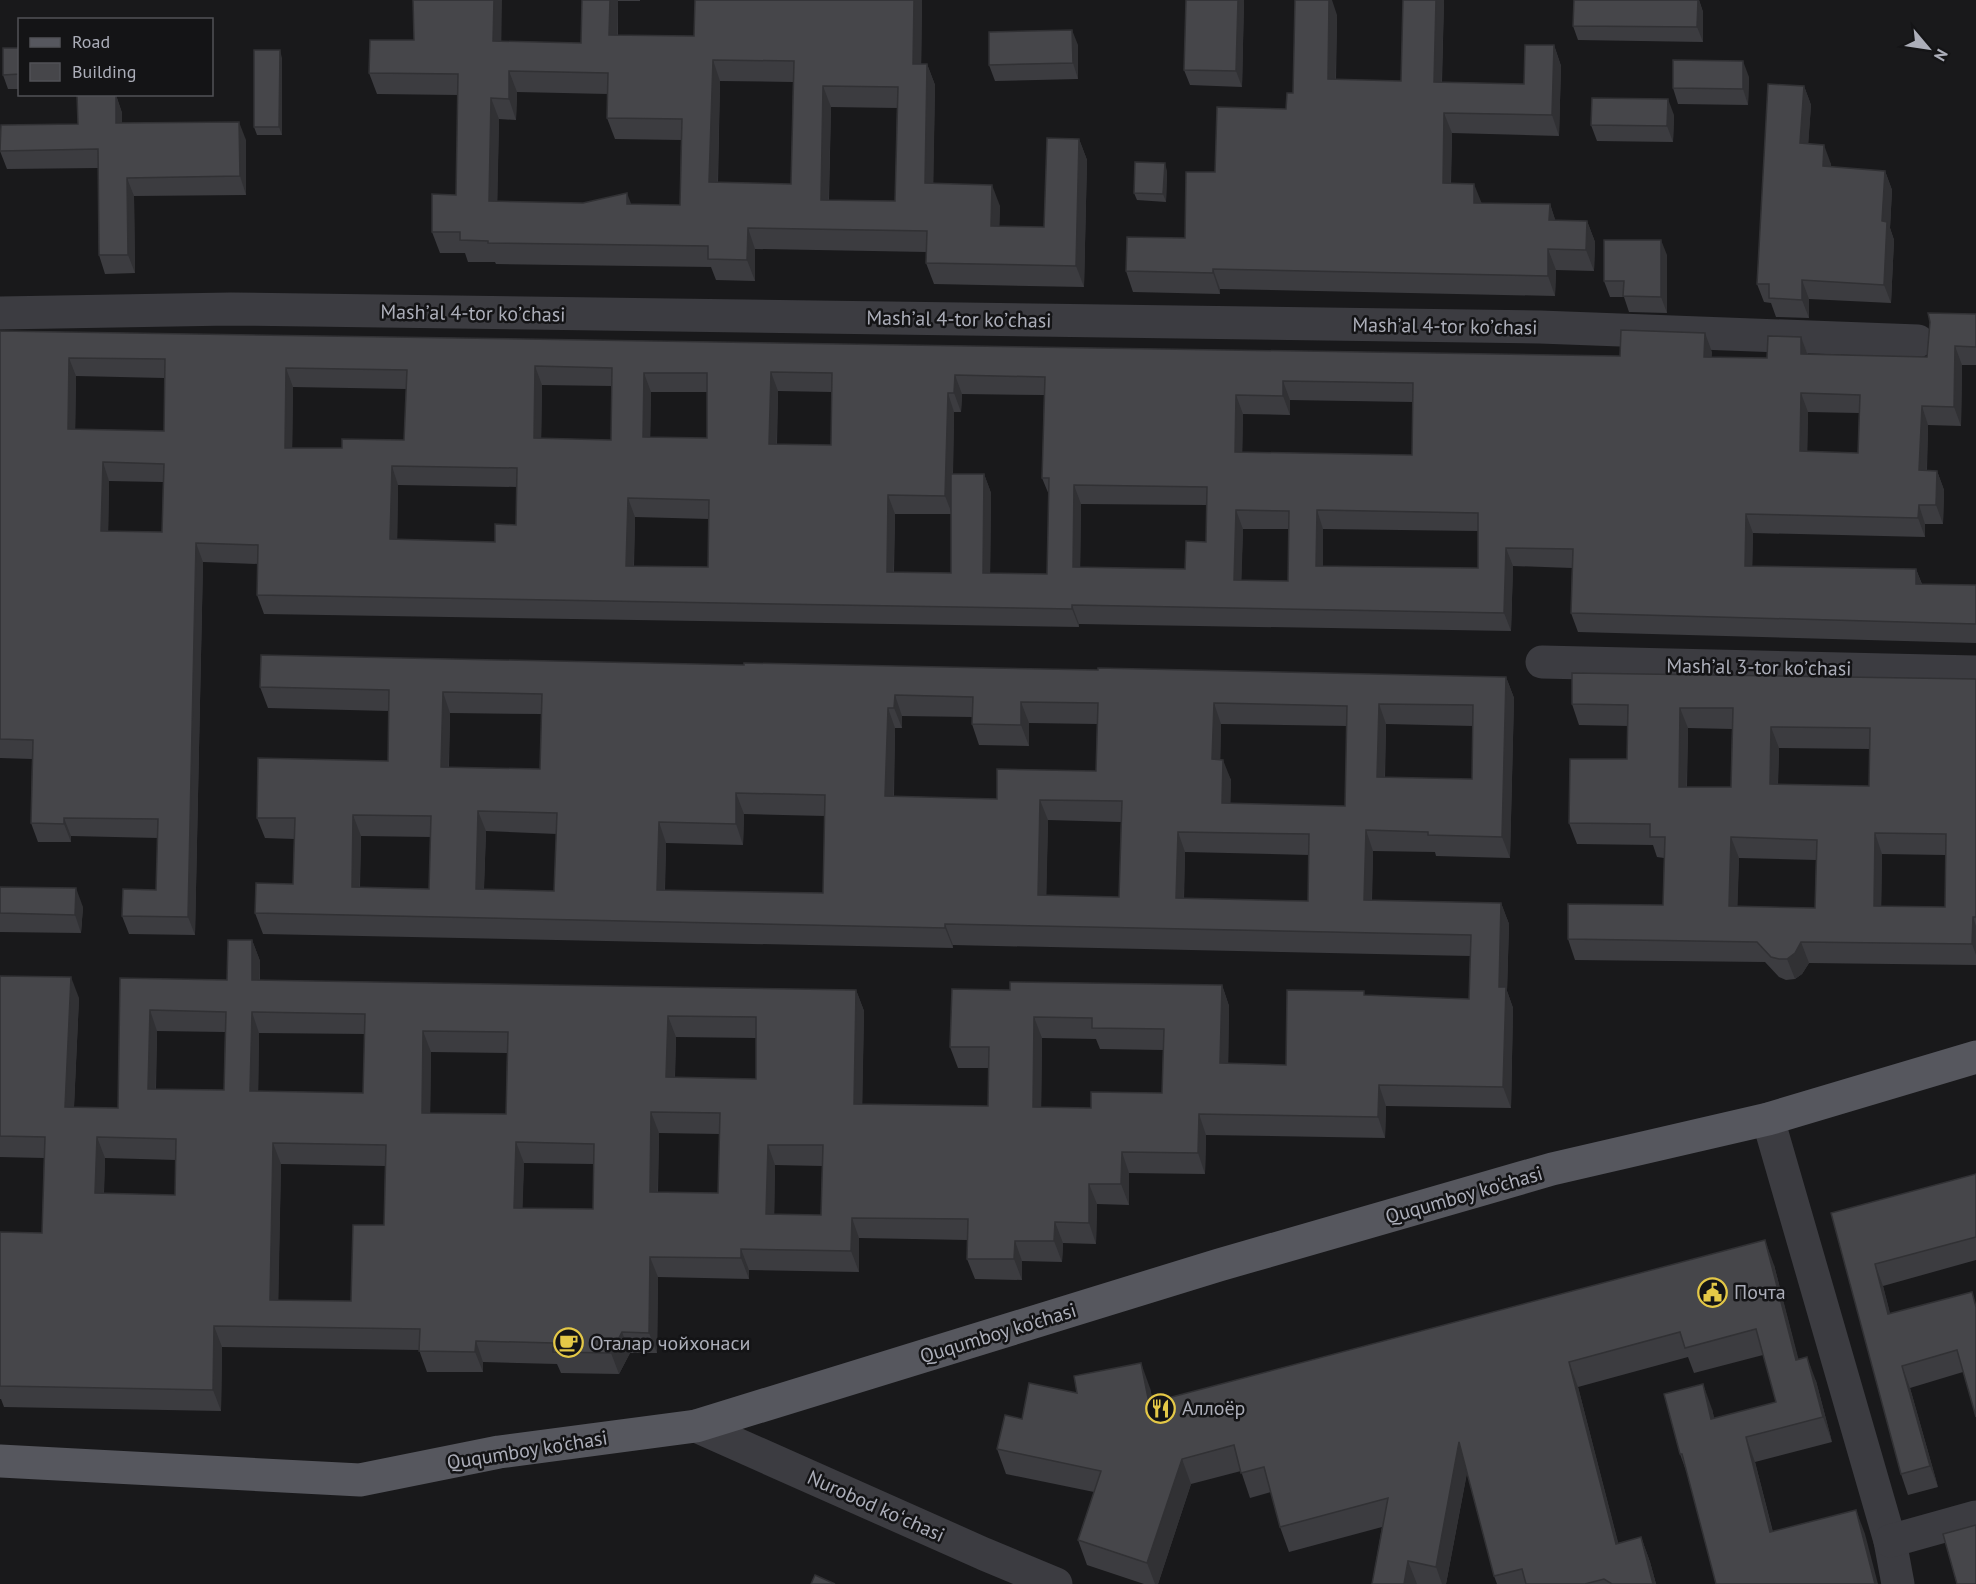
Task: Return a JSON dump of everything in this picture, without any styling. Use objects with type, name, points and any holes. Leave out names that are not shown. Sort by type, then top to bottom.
[{"type":"main road","name":"Ququmboy ko'chasi","points":[[0,1461],[360,1480],[499,1452],[696,1426],[1196,1272],[1381,1218],[1552,1169],[1768,1119],[1976,1057]]},
{"type":"street","name":"Mashʼal 4-tor koʼchasi","points":[[0,313],[231,309],[1540,327],[1918,341]]},
{"type":"street","name":"Mashʼal 3-tor koʼchasi","points":[[1542,662],[1976,672]]},
{"type":"street","points":[[1768,1119],[1890,1541],[1898,1584]]},
{"type":"street","name":"Nurobod koʻchasi","points":[[696,1426],[1056,1584]]},
{"type":"street","points":[[1890,1541],[1976,1517]]},
{"type":"building","points":[[413,0],[494,0],[493,41],[581,43],[582,0],[610,0],[609,35],[694,36],[695,0],[914,0],[913,64],[927,64],[925,183],[992,185],[991,226],[1044,227],[1047,138],[1079,139],[1076,266],[926,263],[927,231],[748,228],[747,260],[708,259],[708,246],[488,243],[488,241],[460,240],[460,232],[432,232],[432,194],[456,195],[458,74],[369,73],[370,40],[414,40]],"holes":[[[713,60],[794,61],[791,184],[709,182]],[[509,71],[608,73],[607,118],[682,119],[680,205],[627,204],[627,193],[583,203],[489,201],[491,98],[509,99]],[[823,86],[898,87],[895,201],[821,200]]]},
{"type":"building","points":[[1186,0],[1238,0],[1236,71],[1184,70]]},
{"type":"building","points":[[1295,0],[1329,0],[1328,79],[1401,81],[1403,0],[1436,0],[1434,82],[1524,84],[1525,45],[1554,45],[1552,115],[1444,113],[1443,183],[1474,184],[1474,203],[1550,204],[1549,220],[1587,221],[1586,250],[1548,249],[1548,276],[1213,269],[1213,273],[1126,271],[1127,237],[1185,238],[1186,172],[1215,172],[1217,107],[1286,109],[1287,93],[1293,93]]},
{"type":"building","points":[[1574,0],[1698,0],[1697,27],[1573,26]]},
{"type":"building","points":[[1072,30],[1073,63],[989,65],[989,32]]},
{"type":"building","points":[[3,48],[18,48],[18,74],[3,75]]},
{"type":"building","points":[[254,50],[280,50],[279,127],[254,127]]},
{"type":"building","points":[[1673,60],[1743,61],[1743,89],[1673,88]]},
{"type":"building","points":[[1768,84],[1804,86],[1800,143],[1824,145],[1823,166],[1885,171],[1882,221],[1887,222],[1884,285],[1802,280],[1802,300],[1769,298],[1769,284],[1757,284]]},
{"type":"building","points":[[77,96],[116,96],[116,123],[239,122],[240,176],[127,178],[128,255],[99,255],[98,149],[0,151],[1,125],[78,124]]},
{"type":"building","points":[[1592,98],[1668,99],[1667,126],[1591,125]]},
{"type":"building","points":[[1135,162],[1165,163],[1163,194],[1134,193]]},
{"type":"building","points":[[1604,240],[1661,240],[1661,297],[1623,296],[1624,281],[1604,281]]},
{"type":"building","points":[[1928,313],[1976,314],[1976,347],[1955,346],[1954,407],[1922,406],[1919,470],[1937,471],[1936,505],[1919,505],[1918,518],[1746,514],[1745,566],[1916,569],[1916,584],[1976,585],[1976,624],[1571,613],[1573,549],[1506,548],[1504,613],[1072,605],[1072,609],[257,595],[258,545],[196,543],[188,917],[122,916],[123,889],[156,890],[158,819],[64,818],[64,824],[31,823],[33,740],[0,739],[0,331],[1620,356],[1621,330],[1705,333],[1704,357],[1767,358],[1768,336],[1801,337],[1801,354],[1927,357],[1930,322]],"holes":[[[69,358],[165,359],[164,431],[68,429]],[[535,366],[612,368],[611,440],[534,438]],[[286,368],[407,370],[404,440],[342,439],[342,448],[285,448]],[[771,372],[832,373],[831,445],[769,444]],[[644,373],[707,373],[707,438],[643,437]],[[955,375],[1045,377],[1042,478],[1049,478],[1047,574],[983,573],[984,474],[951,474],[951,573],[887,572],[888,495],[945,496],[948,393],[954,393]],[[1283,381],[1413,383],[1412,455],[1235,452],[1236,395],[1283,396]],[[1801,393],[1860,395],[1858,453],[1800,451]],[[103,462],[164,464],[162,532],[101,531]],[[392,466],[517,468],[516,525],[495,524],[495,542],[390,539]],[[1074,485],[1207,487],[1206,542],[1186,541],[1185,569],[1073,567]],[[628,498],[709,500],[708,567],[626,566]],[[1236,510],[1289,511],[1288,581],[1234,580]],[[1317,510],[1478,513],[1478,568],[1316,566]]]},
{"type":"building","points":[[261,655],[1506,677],[1502,837],[1428,835],[1428,832],[1366,830],[1364,900],[1501,903],[1499,987],[1506,987],[1503,1087],[1379,1085],[1378,1117],[1199,1114],[1198,1153],[1122,1152],[1121,1184],[1089,1184],[1089,1223],[1055,1222],[1054,1241],[1015,1241],[1014,1259],[967,1259],[968,1219],[852,1218],[851,1251],[741,1249],[741,1258],[650,1257],[649,1333],[622,1332],[611,1353],[553,1352],[553,1343],[476,1341],[475,1352],[419,1351],[420,1329],[214,1326],[213,1390],[0,1386],[0,1232],[42,1233],[45,1137],[0,1136],[0,976],[71,977],[65,1107],[118,1108],[120,978],[227,980],[228,940],[252,940],[252,980],[856,990],[854,1104],[988,1106],[989,1047],[950,1047],[952,989],[1010,990],[1010,982],[1222,985],[1220,1063],[1286,1065],[1287,990],[1364,991],[1364,995],[1469,999],[1471,935],[945,924],[945,928],[255,913],[256,883],[293,884],[295,818],[257,818],[258,758],[388,761],[389,690],[260,687]],"holes":[[[443,692],[542,694],[540,769],[441,767]],[[895,695],[973,697],[972,724],[1021,725],[1021,702],[1098,703],[1096,771],[997,769],[997,799],[885,796],[888,708],[894,708]],[[1214,703],[1347,706],[1345,806],[1222,803],[1223,760],[1212,759]],[[1379,704],[1473,705],[1472,779],[1377,777]],[[736,793],[825,795],[823,893],[657,890],[659,822],[736,824]],[[1040,800],[1122,801],[1119,897],[1038,895]],[[478,811],[557,813],[554,891],[476,889]],[[353,815],[431,816],[429,889],[352,887]],[[1178,832],[1309,834],[1308,901],[1176,898]],[[150,1010],[226,1012],[224,1090],[148,1089]],[[252,1012],[365,1014],[363,1093],[250,1091]],[[668,1016],[756,1017],[756,1079],[666,1077]],[[1034,1017],[1092,1018],[1092,1028],[1164,1029],[1162,1093],[1091,1092],[1091,1108],[1033,1107]],[[423,1031],[508,1032],[506,1114],[422,1113]],[[651,1112],[720,1113],[718,1193],[650,1192]],[[97,1137],[176,1139],[175,1195],[95,1193]],[[516,1142],[594,1144],[593,1209],[514,1208]],[[273,1143],[386,1145],[384,1225],[353,1225],[351,1301],[270,1300]],[[768,1145],[823,1145],[821,1215],[766,1214]]]},
{"type":"building","points":[[1572,673],[1976,679],[1976,917],[1973,917],[1972,944],[1801,942],[1795,953],[1787,959],[1779,959],[1771,957],[1757,942],[1568,939],[1568,904],[1663,905],[1665,837],[1650,837],[1650,824],[1569,823],[1570,759],[1627,759],[1628,705],[1572,704]],"holes":[[[1680,708],[1733,708],[1731,787],[1679,787]],[[1771,727],[1870,728],[1869,786],[1770,784]],[[1875,833],[1946,834],[1945,907],[1874,906]],[[1731,837],[1817,840],[1815,908],[1729,906]]]},
{"type":"building","points":[[0,887],[76,888],[75,915],[0,913]]},
{"type":"building","points":[[1976,1174],[1976,1237],[1875,1264],[1888,1314],[1972,1292],[1976,1307],[1976,1417],[1957,1350],[1902,1366],[1930,1466],[1901,1474],[1831,1213]]},
{"type":"building","points":[[1765,1240],[1796,1360],[1807,1357],[1823,1417],[1746,1437],[1770,1532],[1856,1510],[1875,1584],[1716,1584],[1664,1394],[1703,1384],[1711,1419],[1776,1402],[1756,1329],[1685,1348],[1680,1332],[1569,1362],[1616,1544],[1641,1537],[1653,1584],[1612,1584],[1604,1579],[1585,1584],[1526,1584],[1522,1569],[1494,1576],[1459,1442],[1436,1567],[1408,1561],[1404,1584],[1372,1584],[1388,1498],[1280,1527],[1264,1467],[1241,1473],[1234,1445],[1182,1459],[1147,1563],[1078,1540],[1101,1471],[997,1449],[1005,1415],[1022,1419],[1029,1383],[1077,1393],[1074,1376],[1141,1363],[1149,1403]]},
{"type":"building","points":[[1976,1525],[1976,1584],[1957,1584],[1943,1534]]},
{"type":"building","points":[[815,1575],[835,1584],[811,1584]]},
{"type":"place","name":"Почта","points":[[1713,1292]]},
{"type":"place","name":"Оталар чойхонаси","points":[[569,1343]]},
{"type":"place","name":"Аллоёр","points":[[1161,1408]]}]
